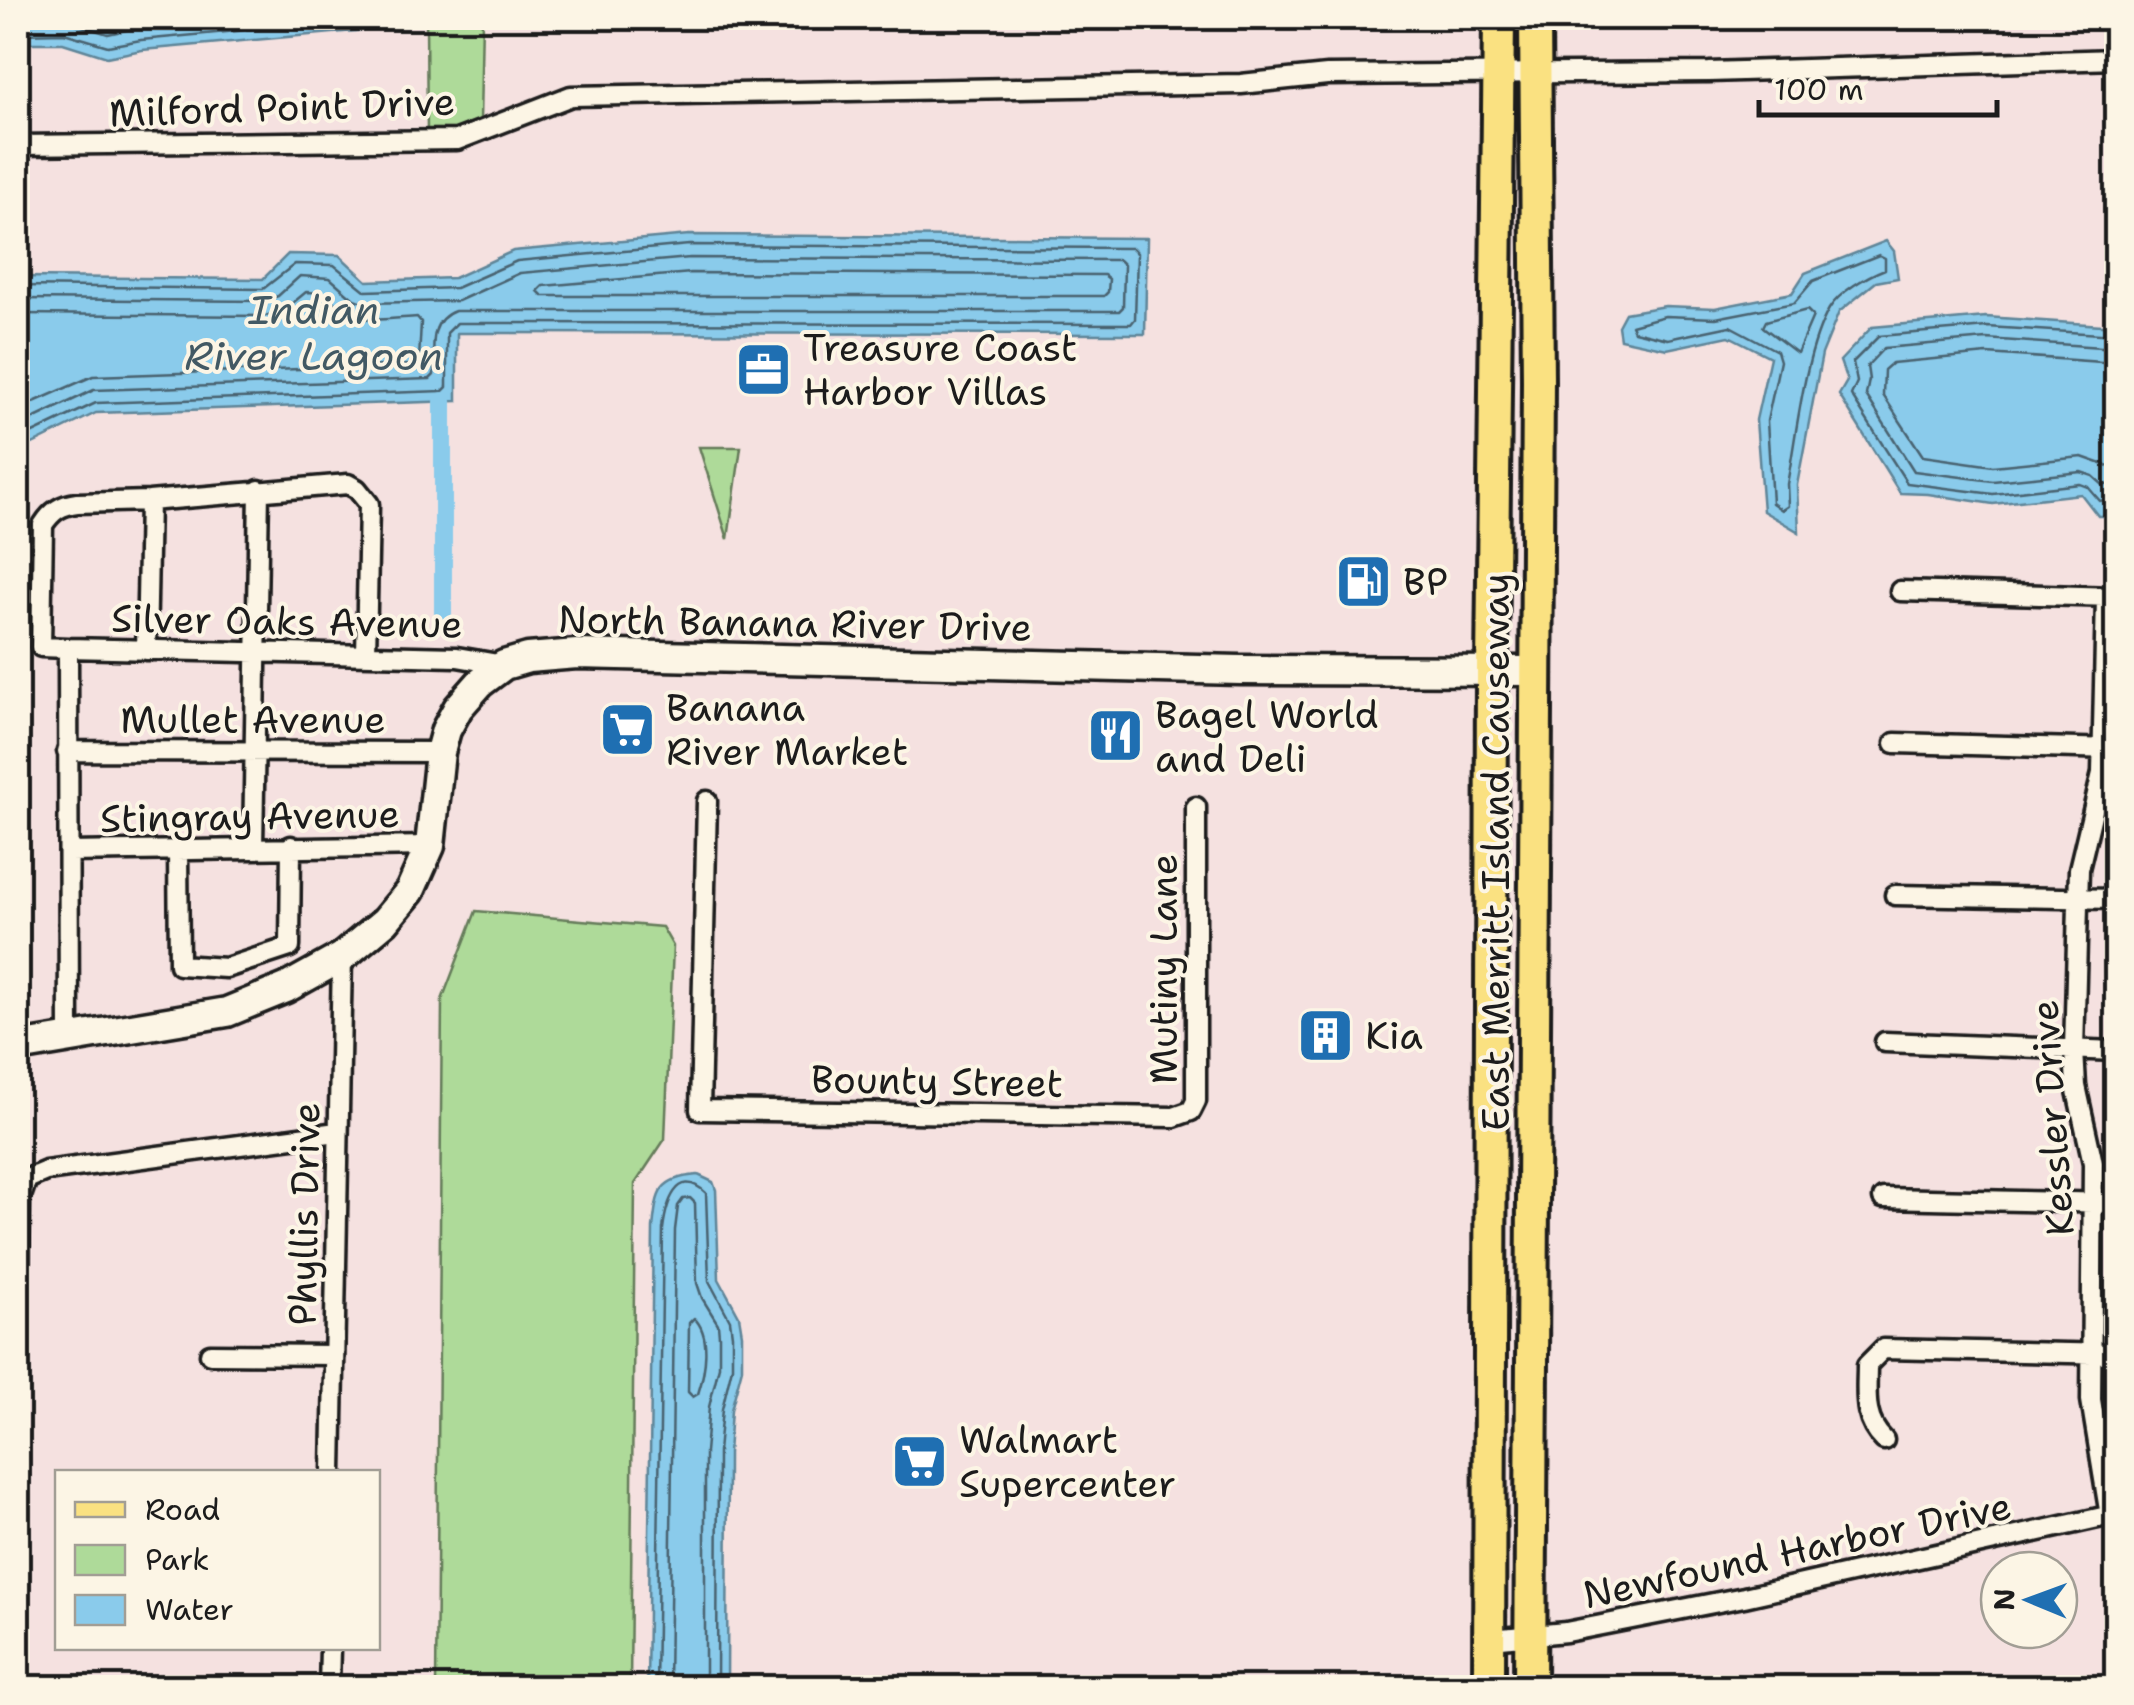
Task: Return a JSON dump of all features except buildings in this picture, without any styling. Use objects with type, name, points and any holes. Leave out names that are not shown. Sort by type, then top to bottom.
[{"type":"main road","name":"East Merritt Island Causeway","points":[[1490,1688],[1492,670],[1499,18]]},
{"type":"main road","name":"East Merritt Island Causeway","points":[[1530,1688],[1535,18]]},
{"type":"street","name":"Milford Point Drive","points":[[18,146],[457,140],[571,96],[1221,84],[1327,75],[1709,72],[2116,58]]},
{"type":"street","points":[[69,1040],[68,648],[41,648],[43,525],[57,509],[78,503],[348,484],[369,504],[366,656]]},
{"type":"street","points":[[253,847],[259,490]]},
{"type":"street","points":[[146,650],[149,501]]},
{"type":"street","points":[[1900,591],[2111,597]]},
{"type":"street","name":"Kessler Drive","points":[[2111,597],[2110,749],[2086,829],[2077,898],[2074,1050],[2076,1086],[2094,1163],[2094,1427],[2113,1515]]},
{"type":"street","name":"Silver Oaks Avenue","points":[[68,648],[457,657],[504,665]]},
{"type":"street","name":"North Banana River Drive","points":[[504,665],[528,658],[578,654],[1220,670],[1536,670]]},
{"type":"street","points":[[18,1047],[227,1012],[286,988],[342,957],[385,921],[410,890],[430,846],[446,730],[458,708],[504,665]]},
{"type":"street","points":[[1895,743],[2110,749]]},
{"type":"street","name":"Mullet Avenue","points":[[66,751],[440,752]]},
{"type":"street","name":"Bounty Street","points":[[707,801],[700,1110],[1174,1116]]},
{"type":"street","name":"Mutiny Lane","points":[[1174,1116],[1191,1111],[1196,1101],[1196,807]]},
{"type":"street","points":[[178,850],[179,965],[226,968],[290,947],[291,846]]},
{"type":"street","name":"Stingray Avenue","points":[[70,852],[430,846]]},
{"type":"street","points":[[1895,895],[2116,899]]},
{"type":"street","name":"Phyllis Drive","points":[[332,1470],[342,957]]},
{"type":"street","points":[[1885,1042],[2116,1051]]},
{"type":"street","points":[[18,1355],[20,1199],[28,1178],[46,1171],[337,1132]]},
{"type":"street","points":[[1883,1198],[2116,1202]]},
{"type":"street","points":[[1884,1440],[1874,1430],[1866,1410],[1867,1365],[1883,1349],[2116,1354]]},
{"type":"street","points":[[210,1354],[334,1355]]},
{"type":"street","name":"Newfound Harbor Drive","points":[[1490,1639],[1531,1637],[1777,1590],[2113,1515]]},
{"type":"street","points":[[329,1688],[330,1650]]},
{"type":"green space","points":[[482,18],[480,123],[427,135],[426,21]]},
{"type":"green space","points":[[699,447],[741,447],[728,539]]},
{"type":"green space","points":[[476,911],[662,927],[673,946],[665,1139],[635,1184],[630,1687],[436,1687],[442,1000]]},
{"type":"water","points":[[18,18],[450,18],[355,31],[142,50],[107,57],[63,43],[18,43]]},
{"type":"water","name":"Indian River Lagoon","points":[[689,235],[1147,238],[1145,334],[457,333],[457,401],[96,413],[18,451],[18,277],[263,279],[288,254],[339,255],[367,281],[454,278],[513,251]]},
{"type":"water","points":[[1886,241],[1894,251],[1898,278],[1876,282],[1839,312],[1822,354],[1797,485],[1799,532],[1763,511],[1756,420],[1770,357],[1729,336],[1667,349],[1620,339],[1618,326],[1625,313],[1665,306],[1715,308],[1792,293],[1805,273]]},
{"type":"water","points":[[1986,317],[2116,326],[2116,499],[2107,516],[2098,516],[2081,494],[1993,504],[1900,493],[1839,395],[1847,381],[1840,361],[1872,327]]},
{"type":"water","points":[[698,1175],[713,1182],[716,1190],[719,1279],[739,1316],[742,1334],[742,1368],[731,1410],[728,1453],[727,1687],[647,1687],[653,1228],[662,1189],[675,1179]]},
{"type":"waterway","points":[[443,401],[443,614]]},
{"type":"place","name":"Treasure Coast Harbor Villas","points":[[764,369]]},
{"type":"place","name":"BP","points":[[1364,581]]},
{"type":"place","name":"Banana River Market","points":[[627,729]]},
{"type":"place","name":"Bagel World and Deli","points":[[1116,736]]},
{"type":"place","name":"Kia","points":[[1326,1035]]},
{"type":"place","name":"Walmart Supercenter","points":[[920,1461]]}]
